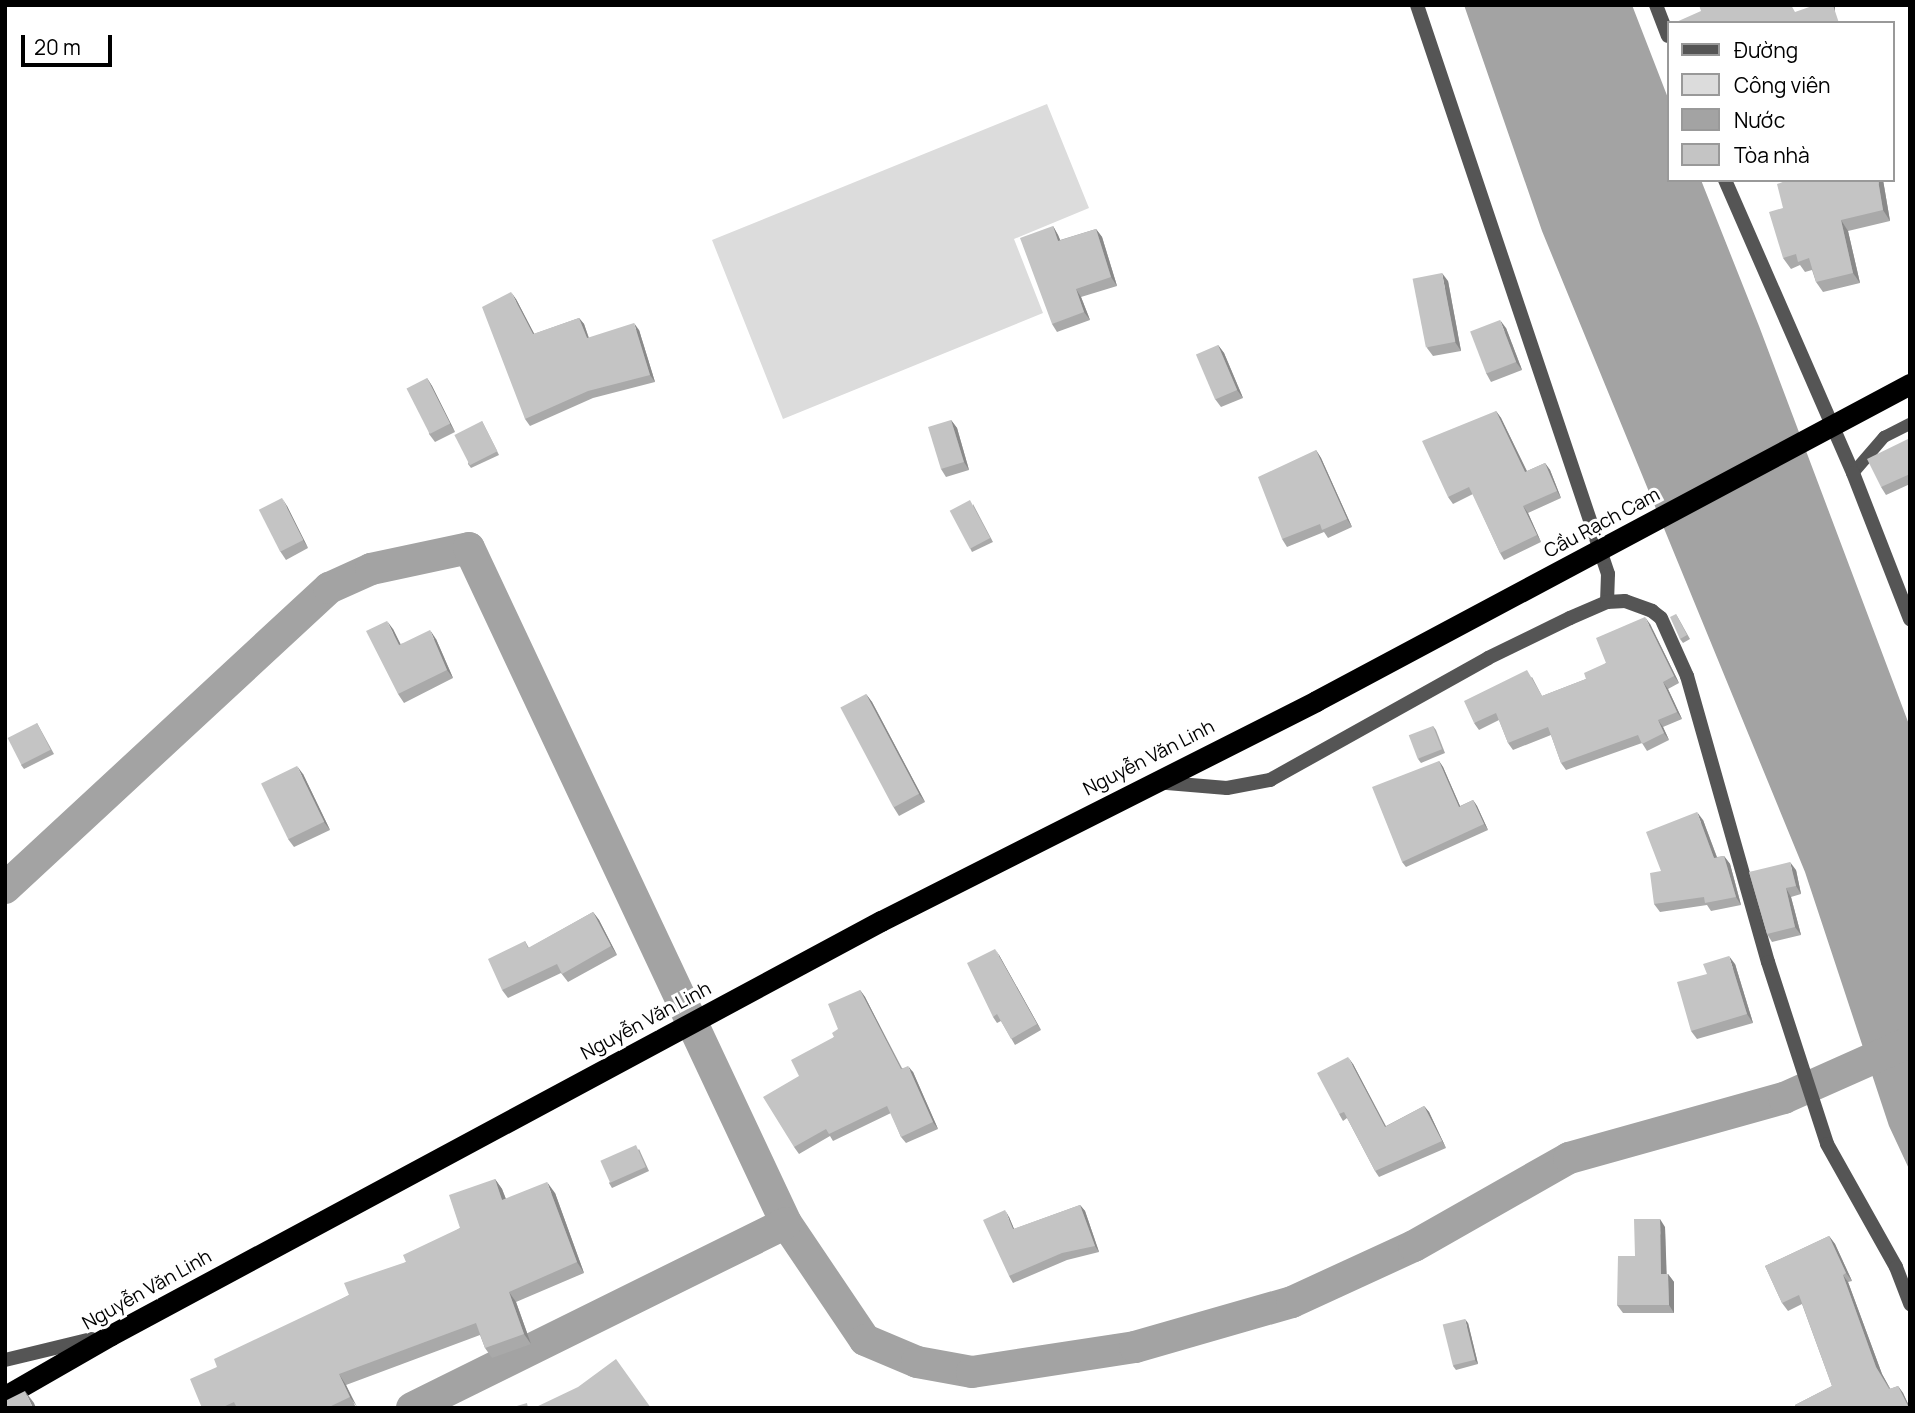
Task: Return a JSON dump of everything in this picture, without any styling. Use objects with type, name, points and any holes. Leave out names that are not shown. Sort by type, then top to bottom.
[{"type":"highway","name":"Cầu Rạch Cam","points":[[1316,701],[1910,384]]},
{"type":"highway","name":"Nguyễn Văn Linh","points":[[5,1396],[111,1335],[881,921],[1150,782],[1316,701]]},
{"type":"street","points":[[1417,5],[1604,562],[1607,602]]},
{"type":"street","points":[[1656,5],[1666,31]]},
{"type":"street","points":[[1726,182],[1853,473],[1910,619]]},
{"type":"street","points":[[1150,782],[1227,789],[1270,780],[1488,658],[1607,602],[1625,601],[1652,611],[1671,637],[1687,676],[1794,1042],[1827,1144],[1896,1267],[1910,1304]]},
{"type":"street","points":[[5,1360],[111,1335]]},
{"type":"lane","points":[[1853,473],[1884,437],[1910,424]]},
{"type":"green space","points":[[1047,104],[1089,208],[1014,239],[1043,313],[783,419],[712,240]]},
{"type":"water","points":[[1464,5],[1632,5],[1666,93],[1666,182],[1702,182],[1910,727],[1910,1171],[1889,1126],[1805,872],[1542,231]]},
{"type":"building","points":[[1699,5],[1791,5],[1795,12],[1815,5],[1833,5],[1838,21],[1678,21],[1701,11]]},
{"type":"building","points":[[1878,182],[1883,210],[1841,220],[1853,273],[1816,282],[1809,258],[1798,262],[1796,254],[1783,258],[1769,212],[1783,208],[1777,184]]},
{"type":"building","points":[[1053,226],[1058,241],[1096,229],[1111,277],[1076,289],[1084,312],[1052,324],[1020,238]]},
{"type":"building","points":[[1442,273],[1455,342],[1426,347],[1413,279]]},
{"type":"building","points":[[511,292],[533,334],[579,318],[587,338],[634,323],[650,375],[588,391],[525,419],[482,307]]},
{"type":"building","points":[[1500,320],[1516,362],[1486,373],[1470,331]]},
{"type":"building","points":[[1218,345],[1237,390],[1215,399],[1196,354]]},
{"type":"building","points":[[427,378],[450,423],[430,434],[407,388]]},
{"type":"building","points":[[1496,411],[1525,472],[1545,463],[1557,491],[1523,506],[1537,535],[1500,553],[1469,487],[1448,497],[1422,441]]},
{"type":"building","points":[[951,420],[964,462],[941,469],[928,427]]},
{"type":"building","points":[[482,421],[497,451],[470,465],[454,435]]},
{"type":"building","points":[[1908,439],[1910,474],[1881,487],[1867,459]]},
{"type":"building","points":[[1316,450],[1347,519],[1322,530],[1320,524],[1282,539],[1258,477]]},
{"type":"building","points":[[282,498],[303,540],[280,552],[259,510]]},
{"type":"building","points":[[970,500],[990,538],[970,549],[950,511]]},
{"type":"building","points":[[1676,614],[1687,635],[1680,639],[1670,617]]},
{"type":"building","points":[[1645,617],[1674,676],[1663,682],[1677,712],[1658,720],[1664,733],[1642,744],[1638,735],[1561,763],[1548,727],[1508,743],[1496,713],[1474,723],[1464,701],[1527,670],[1542,696],[1586,679],[1584,673],[1606,663],[1596,638]]},
{"type":"building","points":[[387,621],[399,645],[430,630],[447,670],[398,694],[366,631]]},
{"type":"building","points":[[866,694],[919,794],[893,807],[840,708]]},
{"type":"building","points":[[37,723],[51,750],[21,765],[8,738]]},
{"type":"building","points":[[1433,726],[1442,749],[1418,759],[1409,735]]},
{"type":"building","points":[[1439,761],[1459,807],[1473,800],[1484,824],[1402,862],[1372,787]]},
{"type":"building","points":[[297,766],[324,822],[288,839],[261,784]]},
{"type":"building","points":[[1697,812],[1714,858],[1724,856],[1736,897],[1705,903],[1704,897],[1654,904],[1650,873],[1661,871],[1646,832]]},
{"type":"building","points":[[1790,862],[1796,886],[1786,888],[1795,927],[1767,934],[1749,872]]},
{"type":"building","points":[[593,912],[611,946],[562,974],[557,964],[502,990],[488,959],[525,941],[528,948]]},
{"type":"building","points":[[995,949],[1037,1024],[1011,1039],[997,1014],[993,1017],[967,963]]},
{"type":"building","points":[[1729,956],[1747,1014],[1691,1031],[1677,982],[1707,974],[1703,964]]},
{"type":"building","points":[[860,990],[901,1069],[908,1066],[933,1122],[901,1137],[887,1106],[829,1134],[826,1129],[794,1147],[763,1097],[799,1076],[791,1060],[834,1037],[832,1033],[838,1029],[828,1004]]},
{"type":"building","points":[[1348,1057],[1385,1127],[1424,1106],[1442,1141],[1375,1171],[1344,1112],[1339,1114],[1317,1073]]},
{"type":"building","points":[[636,1145],[646,1167],[610,1183],[600,1161]]},
{"type":"building","points":[[495,1179],[502,1200],[547,1182],[577,1262],[509,1292],[524,1334],[485,1348],[476,1323],[339,1374],[350,1397],[327,1408],[237,1408],[234,1402],[221,1408],[202,1408],[190,1379],[217,1367],[214,1359],[349,1295],[344,1283],[406,1262],[403,1255],[460,1228],[449,1195]]},
{"type":"building","points":[[1080,1205],[1095,1246],[1062,1253],[1009,1276],[983,1220],[1005,1210],[1013,1229]]},
{"type":"building","points":[[1634,1219],[1660,1219],[1661,1274],[1668,1274],[1669,1305],[1617,1305],[1618,1256],[1635,1256]]},
{"type":"building","points":[[1829,1236],[1846,1273],[1843,1275],[1876,1367],[1889,1389],[1898,1386],[1909,1408],[1796,1408],[1795,1405],[1832,1386],[1799,1295],[1782,1303],[1765,1266]]},
{"type":"building","points":[[1465,1319],[1475,1360],[1453,1365],[1443,1325]]},
{"type":"building","points":[[616,1359],[651,1408],[534,1408],[578,1387]]},
{"type":"building","points":[[25,1391],[33,1408],[5,1408],[5,1401]]},
{"type":"building","points":[[527,1403],[528,1408],[510,1408]]},
{"type":"waterway","points":[[5,888],[329,588],[371,569],[469,548],[786,1223],[865,1340],[917,1362],[972,1372],[1135,1347],[1292,1302],[1414,1246],[1569,1158],[1784,1098],[1910,1042]]},
{"type":"waterway","points":[[412,1408],[786,1223]]}]
